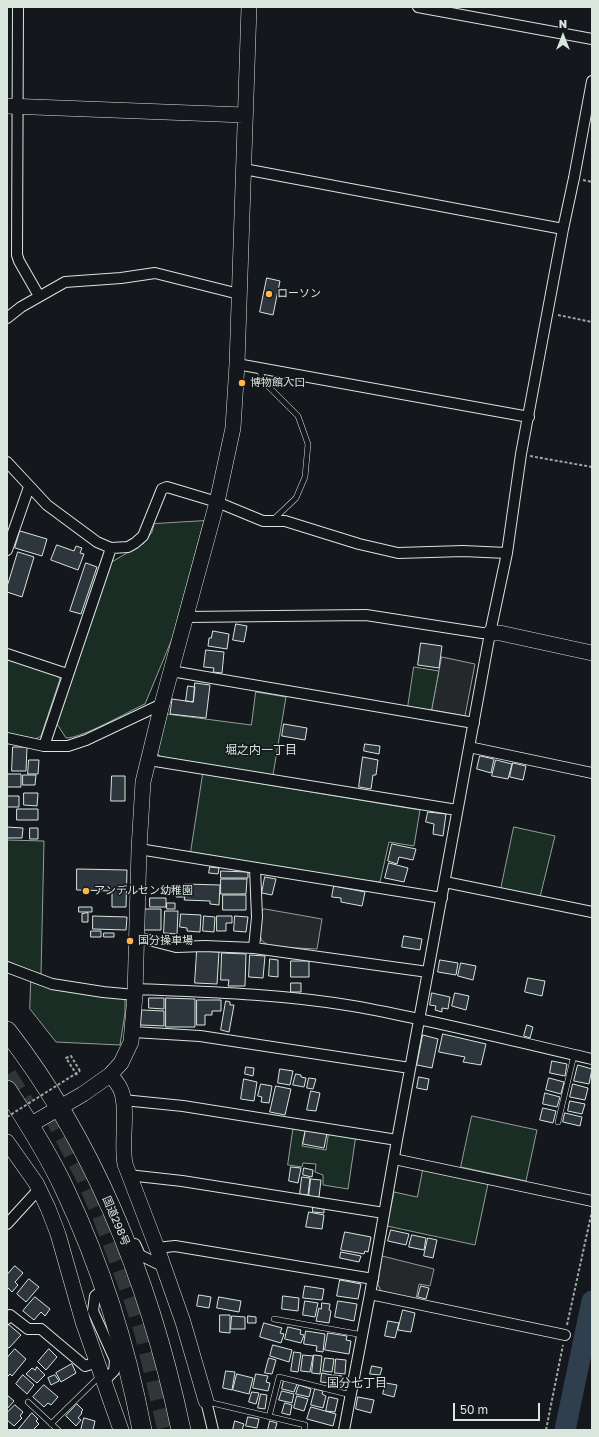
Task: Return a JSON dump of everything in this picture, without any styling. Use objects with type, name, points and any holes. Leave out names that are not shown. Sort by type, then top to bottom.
[{"type":"highway","name":"国道298号","points":[[7,1031],[59,1108],[83,1150],[119,1226],[159,1339],[182,1430]]},
{"type":"highway","points":[[7,1090],[42,1144],[80,1222],[105,1288],[126,1358],[142,1430]]},
{"type":"street","points":[[18,7],[13,106],[12,255],[19,261],[39,296]]},
{"type":"street","points":[[30,1125],[83,1094],[110,1075],[121,1063],[126,1054],[133,1032],[139,849],[143,782],[162,704],[217,502],[233,428],[237,364],[244,169],[244,116],[248,7]]},
{"type":"street","points":[[418,7],[592,39]]},
{"type":"street","points":[[346,1430],[351,1395],[457,810],[490,633],[507,553],[521,454],[592,81]]},
{"type":"street","points":[[13,106],[244,116]]},
{"type":"street","points":[[244,169],[563,229]]},
{"type":"street","points":[[7,318],[21,307],[65,282],[121,278],[155,273],[239,294]]},
{"type":"street","points":[[237,364],[529,417]]},
{"type":"street","points":[[7,462],[47,505],[96,542],[111,548],[128,547],[143,536],[162,489],[167,487],[217,502],[263,521],[285,521],[359,544],[398,553],[507,553]]},
{"type":"street","points":[[7,550],[29,487]]},
{"type":"street","points":[[44,746],[67,674],[111,548]]},
{"type":"street","points":[[186,617],[366,615],[482,633],[500,633],[592,653]]},
{"type":"street","points":[[7,654],[67,674]]},
{"type":"street","points":[[171,671],[474,723]]},
{"type":"street","points":[[7,738],[44,746],[68,746],[86,740],[162,704]]},
{"type":"street","points":[[469,747],[592,773]]},
{"type":"street","points":[[149,760],[457,810]]},
{"type":"street","points":[[139,849],[442,898]]},
{"type":"street","points":[[254,948],[257,917],[255,868]]},
{"type":"street","points":[[445,882],[592,912]]},
{"type":"street","points":[[137,937],[176,947],[205,946],[254,948],[428,972]]},
{"type":"street","points":[[7,967],[52,984],[102,992],[272,995],[353,1006],[592,1060]]},
{"type":"street","points":[[133,1032],[200,1036],[410,1068]]},
{"type":"street","points":[[110,1075],[118,1085],[123,1100],[123,1155],[128,1175],[157,1248],[183,1322],[213,1430]]},
{"type":"street","points":[[123,1100],[183,1106],[397,1140]]},
{"type":"street","points":[[7,1142],[39,1189],[48,1208],[58,1234],[83,1322],[101,1373],[117,1428]]},
{"type":"street","points":[[394,1159],[592,1201]]},
{"type":"street","points":[[128,1175],[182,1181],[384,1213]]},
{"type":"street","points":[[100,1184],[113,1195],[140,1255],[164,1267]]},
{"type":"street","points":[[7,1224],[39,1189]]},
{"type":"street","points":[[157,1248],[175,1246],[373,1279]]},
{"type":"street","points":[[7,1319],[10,1316],[28,1329],[40,1329],[85,1366],[101,1373],[114,1371],[115,1360],[93,1311],[95,1296],[105,1288]]},
{"type":"street","points":[[370,1294],[565,1335]]},
{"type":"lane","points":[[259,368],[264,382],[298,416],[308,444],[305,477],[296,498],[272,521]]},
{"type":"lane","points":[[558,1122],[574,1055]]},
{"type":"lane","points":[[274,1319],[363,1335]]},
{"type":"lane","points":[[51,1424],[101,1373]]},
{"type":"lane","points":[[269,1417],[279,1377],[351,1395]]},
{"type":"lane","points":[[206,1401],[305,1425],[304,1430]]},
{"type":"lane","points":[[28,1402],[58,1430]]},
{"type":"path","points":[[548,312],[592,322]]},
{"type":"path","points":[[521,454],[592,467]]},
{"type":"path","points":[[7,1117],[80,1071],[71,1056],[66,1058],[77,1075]]},
{"type":"path","points":[[546,1430],[592,1211]]},
{"type":"green space","points":[[204,521],[172,639],[145,704],[83,734],[66,738],[57,724],[110,563],[144,543],[152,532],[154,524]]},
{"type":"green space","points":[[7,658],[57,675],[60,679],[41,736],[36,739],[7,733]]},
{"type":"green space","points":[[414,667],[439,671],[432,710],[408,707]]},
{"type":"green space","points":[[256,692],[286,697],[273,775],[162,758],[157,753],[167,714],[251,725]]},
{"type":"green space","points":[[203,774],[420,810],[414,846],[389,842],[380,882],[338,877],[191,852]]},
{"type":"green space","points":[[514,827],[555,836],[540,897],[501,889]]},
{"type":"green space","points":[[7,840],[44,841],[41,975],[7,961]]},
{"type":"green space","points":[[31,982],[66,991],[125,999],[125,1013],[120,1045],[56,1042],[30,1009]]},
{"type":"green space","points":[[472,1116],[537,1130],[526,1181],[461,1167]]},
{"type":"green space","points":[[294,1124],[306,1126],[302,1146],[326,1150],[329,1130],[356,1135],[348,1189],[323,1185],[323,1175],[315,1172],[316,1164],[303,1163],[302,1167],[288,1165]]},
{"type":"green space","points":[[423,1170],[488,1184],[475,1245],[387,1226],[394,1192],[417,1197]]},
{"type":"shaded area","points":[[442,657],[475,664],[465,716],[432,710]]},
{"type":"shaded area","points":[[265,909],[322,919],[317,949],[278,947],[268,945],[262,941],[260,936],[262,910]]},
{"type":"shaded area","points":[[382,1256],[434,1269],[430,1286],[419,1284],[416,1299],[381,1291],[378,1285]]},
{"type":"building","points":[[267,278],[280,281],[273,315],[260,312]]},
{"type":"building","points":[[20,531],[47,539],[42,556],[15,548]]},
{"type":"building","points":[[57,545],[74,551],[76,546],[82,548],[80,553],[84,554],[78,570],[51,560]]},
{"type":"building","points":[[18,552],[34,557],[22,597],[7,592],[7,587]]},
{"type":"building","points":[[86,563],[97,567],[81,614],[70,611]]},
{"type":"building","points":[[236,624],[247,626],[244,642],[233,640]]},
{"type":"building","points":[[213,631],[229,634],[227,649],[208,646],[209,638],[211,638]]},
{"type":"building","points":[[421,643],[442,646],[439,668],[418,665]]},
{"type":"building","points":[[206,650],[224,652],[222,673],[213,672],[214,668],[204,667]]},
{"type":"building","points":[[195,683],[210,685],[206,718],[170,714],[172,699],[193,702]]},
{"type":"building","points":[[188,686],[195,687],[193,702],[186,701]]},
{"type":"building","points":[[284,724],[307,728],[305,740],[282,736]]},
{"type":"building","points":[[365,744],[380,746],[379,754],[364,751]]},
{"type":"building","points":[[13,747],[27,747],[26,771],[12,771]]},
{"type":"building","points":[[480,756],[494,759],[491,773],[477,769]]},
{"type":"building","points":[[363,757],[378,760],[376,775],[373,775],[371,789],[359,787]]},
{"type":"building","points":[[29,760],[39,760],[38,774],[28,774]]},
{"type":"building","points":[[496,760],[512,764],[508,779],[492,776]]},
{"type":"building","points":[[513,763],[526,766],[523,780],[510,777]]},
{"type":"building","points":[[7,774],[21,774],[21,787],[7,787]]},
{"type":"building","points":[[23,775],[36,775],[35,785],[23,785]]},
{"type":"building","points":[[112,776],[125,776],[125,801],[111,801]]},
{"type":"building","points":[[24,793],[38,793],[37,806],[24,805]]},
{"type":"building","points":[[7,796],[19,796],[19,807],[7,807]]},
{"type":"building","points":[[17,809],[38,809],[38,820],[17,820]]},
{"type":"building","points":[[428,812],[446,814],[443,836],[433,834],[434,824],[426,822]]},
{"type":"building","points":[[7,827],[23,828],[22,838],[7,838]]},
{"type":"building","points":[[30,828],[38,828],[38,839],[30,839]]},
{"type":"building","points":[[392,844],[416,849],[413,860],[399,857],[397,864],[388,861]]},
{"type":"building","points":[[389,863],[408,868],[404,882],[385,878]]},
{"type":"building","points":[[210,867],[219,868],[218,874],[209,873]]},
{"type":"building","points":[[77,869],[127,870],[126,907],[112,907],[112,891],[77,890]]},
{"type":"building","points":[[221,871],[248,872],[248,878],[221,878]]},
{"type":"building","points":[[265,877],[276,879],[272,895],[262,893]]},
{"type":"building","points":[[221,879],[247,879],[246,894],[221,894]]},
{"type":"building","points":[[185,884],[220,885],[219,905],[210,904],[210,901],[184,900],[185,897],[176,897],[177,886],[185,887]]},
{"type":"building","points":[[334,886],[365,892],[362,906],[341,902],[341,898],[332,897]]},
{"type":"building","points":[[223,895],[246,895],[246,910],[223,910]]},
{"type":"building","points":[[150,898],[166,898],[166,907],[150,907]]},
{"type":"building","points":[[167,903],[175,903],[175,909],[167,909]]},
{"type":"building","points":[[79,907],[92,907],[92,912],[79,912]]},
{"type":"building","points":[[145,909],[161,909],[161,930],[144,930]]},
{"type":"building","points":[[165,911],[178,911],[177,934],[164,933]]},
{"type":"building","points":[[88,913],[88,922],[82,922],[82,914]]},
{"type":"building","points":[[181,914],[201,915],[200,932],[187,931],[187,928],[180,927]]},
{"type":"building","points":[[93,916],[127,917],[126,930],[93,929]]},
{"type":"building","points":[[204,916],[215,917],[214,932],[203,931]]},
{"type":"building","points":[[217,916],[232,916],[232,923],[226,923],[226,931],[217,931]]},
{"type":"building","points":[[235,916],[248,917],[246,932],[234,931]]},
{"type":"building","points":[[91,931],[101,931],[101,937],[91,937]]},
{"type":"building","points":[[104,933],[114,933],[114,937],[104,937]]},
{"type":"building","points":[[404,936],[422,939],[420,950],[402,947]]},
{"type":"building","points":[[197,951],[219,952],[217,984],[195,983]]},
{"type":"building","points":[[222,953],[246,954],[245,986],[228,986],[229,980],[221,980]]},
{"type":"building","points":[[250,955],[265,956],[263,978],[249,977]]},
{"type":"building","points":[[270,959],[278,960],[278,977],[269,976]]},
{"type":"building","points":[[440,960],[458,963],[456,975],[438,972]]},
{"type":"building","points":[[291,961],[309,961],[309,977],[291,977]]},
{"type":"building","points":[[461,963],[476,966],[473,980],[458,976]]},
{"type":"building","points":[[528,978],[545,981],[542,996],[525,992]]},
{"type":"building","points":[[291,983],[301,983],[301,992],[291,992]]},
{"type":"building","points":[[432,993],[450,997],[448,1009],[442,1008],[442,1012],[435,1010],[436,1006],[430,1005]]},
{"type":"building","points":[[455,993],[469,996],[466,1010],[452,1006]]},
{"type":"building","points":[[149,998],[164,998],[164,1009],[149,1008]]},
{"type":"building","points":[[166,998],[195,999],[195,1027],[166,1027]]},
{"type":"building","points":[[197,1000],[221,1000],[221,1011],[212,1011],[212,1015],[205,1015],[205,1025],[197,1025]]},
{"type":"building","points":[[226,1001],[230,1002],[230,1005],[234,1005],[229,1032],[221,1030]]},
{"type":"building","points":[[142,1010],[164,1011],[164,1026],[141,1025]]},
{"type":"building","points":[[527,1025],[533,1027],[530,1038],[524,1036]]},
{"type":"building","points":[[443,1034],[486,1044],[481,1065],[463,1062],[465,1057],[439,1052]]},
{"type":"building","points":[[423,1035],[438,1039],[432,1068],[417,1065]]},
{"type":"building","points":[[552,1061],[567,1064],[565,1076],[550,1073]]},
{"type":"building","points":[[578,1065],[592,1069],[589,1084],[574,1081]]},
{"type":"building","points":[[246,1067],[254,1068],[253,1076],[245,1074]]},
{"type":"building","points":[[280,1069],[293,1071],[290,1085],[278,1083]]},
{"type":"building","points":[[296,1074],[306,1078],[304,1087],[293,1085]]},
{"type":"building","points":[[419,1077],[429,1079],[427,1090],[417,1088]]},
{"type":"building","points":[[309,1078],[316,1079],[313,1089],[307,1088]]},
{"type":"building","points":[[549,1078],[564,1082],[561,1094],[546,1090]]},
{"type":"building","points":[[244,1079],[257,1082],[254,1101],[241,1099]]},
{"type":"building","points":[[261,1084],[272,1086],[269,1103],[261,1102],[262,1097],[258,1096]]},
{"type":"building","points":[[573,1084],[588,1088],[585,1100],[570,1097]]},
{"type":"building","points":[[276,1086],[291,1089],[285,1115],[270,1112]]},
{"type":"building","points":[[311,1091],[320,1093],[316,1111],[307,1110]]},
{"type":"building","points":[[545,1093],[560,1097],[557,1107],[543,1104]]},
{"type":"building","points":[[570,1101],[585,1104],[582,1114],[568,1111]]},
{"type":"building","points":[[543,1108],[556,1111],[553,1123],[540,1120]]},
{"type":"building","points":[[565,1113],[582,1117],[580,1126],[563,1122]]},
{"type":"building","points":[[306,1129],[327,1133],[324,1148],[303,1144]]},
{"type":"building","points":[[291,1167],[301,1168],[298,1183],[289,1181]]},
{"type":"building","points":[[304,1168],[313,1170],[312,1177],[303,1175]]},
{"type":"building","points":[[302,1177],[310,1178],[308,1195],[300,1194]]},
{"type":"building","points":[[311,1179],[321,1180],[319,1197],[309,1196]]},
{"type":"building","points":[[313,1207],[324,1209],[324,1213],[313,1212]]},
{"type":"building","points":[[309,1212],[324,1215],[322,1229],[306,1227]]},
{"type":"building","points":[[391,1230],[409,1234],[406,1245],[388,1241]]},
{"type":"building","points":[[345,1232],[371,1237],[368,1252],[365,1251],[364,1254],[341,1250]]},
{"type":"building","points":[[412,1235],[426,1238],[424,1250],[409,1247]]},
{"type":"building","points":[[428,1238],[437,1240],[433,1258],[424,1256]]},
{"type":"building","points":[[341,1252],[361,1256],[359,1262],[340,1258]]},
{"type":"building","points":[[15,1266],[23,1273],[15,1282],[18,1285],[12,1292],[7,1287],[7,1275]]},
{"type":"building","points":[[29,1279],[39,1287],[26,1302],[17,1294]]},
{"type":"building","points":[[340,1280],[361,1284],[358,1299],[337,1296]]},
{"type":"building","points":[[305,1286],[324,1289],[322,1300],[303,1298]]},
{"type":"building","points":[[421,1286],[429,1288],[426,1299],[418,1297]]},
{"type":"building","points":[[199,1295],[211,1297],[209,1308],[197,1306]]},
{"type":"building","points":[[283,1296],[299,1298],[298,1311],[282,1309]]},
{"type":"building","points":[[35,1297],[50,1309],[45,1316],[41,1312],[34,1320],[23,1311]]},
{"type":"building","points":[[219,1297],[241,1301],[239,1312],[217,1308]]},
{"type":"building","points":[[305,1301],[318,1303],[315,1317],[303,1315]]},
{"type":"building","points":[[338,1301],[357,1304],[354,1321],[335,1317]]},
{"type":"building","points":[[322,1303],[330,1304],[329,1310],[331,1311],[329,1323],[316,1321],[319,1308],[321,1309]]},
{"type":"building","points":[[403,1310],[415,1313],[411,1332],[398,1330]]},
{"type":"building","points":[[220,1315],[230,1315],[230,1333],[220,1332]]},
{"type":"building","points":[[232,1316],[245,1317],[245,1329],[231,1329]]},
{"type":"building","points":[[248,1316],[256,1317],[256,1323],[248,1323]]},
{"type":"building","points":[[388,1321],[399,1323],[395,1338],[385,1336]]},
{"type":"building","points":[[264,1323],[282,1328],[280,1333],[284,1334],[281,1343],[260,1337]]},
{"type":"building","points":[[8,1324],[21,1335],[9,1348],[7,1347]]},
{"type":"building","points":[[288,1327],[301,1330],[300,1334],[304,1335],[301,1343],[285,1339]]},
{"type":"building","points":[[306,1331],[325,1334],[323,1352],[316,1351],[317,1346],[304,1344]]},
{"type":"building","points":[[328,1333],[347,1336],[346,1340],[351,1341],[349,1354],[325,1350]]},
{"type":"building","points":[[273,1345],[292,1350],[289,1362],[270,1356]]},
{"type":"building","points":[[15,1349],[26,1359],[12,1376],[10,1374],[7,1377],[7,1358]]},
{"type":"building","points":[[49,1349],[57,1357],[46,1370],[38,1362]]},
{"type":"building","points":[[294,1352],[301,1353],[298,1372],[291,1371]]},
{"type":"building","points":[[303,1355],[313,1356],[310,1372],[301,1371]]},
{"type":"building","points":[[314,1355],[322,1356],[320,1374],[312,1373]]},
{"type":"building","points":[[269,1358],[276,1360],[272,1374],[265,1373]]},
{"type":"building","points":[[325,1358],[334,1359],[332,1372],[323,1371]]},
{"type":"building","points":[[336,1359],[346,1360],[345,1374],[335,1373]]},
{"type":"building","points":[[72,1364],[76,1373],[61,1382],[56,1373]]},
{"type":"building","points":[[372,1366],[382,1368],[380,1375],[370,1374]]},
{"type":"building","points":[[37,1367],[45,1375],[37,1383],[26,1374],[32,1368],[35,1370]]},
{"type":"building","points":[[226,1371],[235,1372],[232,1390],[223,1388]]},
{"type":"building","points":[[322,1373],[332,1375],[331,1383],[321,1382]]},
{"type":"building","points":[[237,1374],[253,1378],[249,1394],[233,1390]]},
{"type":"building","points":[[256,1374],[268,1376],[266,1382],[270,1383],[268,1391],[253,1388]]},
{"type":"building","points":[[23,1375],[34,1385],[27,1394],[16,1384]]},
{"type":"building","points":[[55,1375],[59,1381],[51,1385],[48,1378]]},
{"type":"building","points":[[334,1375],[342,1376],[341,1387],[333,1386]]},
{"type":"building","points":[[284,1380],[297,1384],[294,1392],[282,1389]]},
{"type":"building","points":[[386,1383],[397,1385],[394,1397],[383,1394]]},
{"type":"building","points":[[44,1385],[58,1397],[51,1405],[48,1403],[44,1407],[33,1397]]},
{"type":"building","points":[[299,1385],[311,1389],[309,1397],[296,1394]]},
{"type":"building","points":[[315,1389],[323,1391],[322,1394],[326,1396],[323,1408],[311,1405]]},
{"type":"building","points":[[282,1391],[294,1394],[292,1403],[279,1400]]},
{"type":"building","points":[[252,1392],[259,1393],[256,1404],[249,1402]]},
{"type":"building","points":[[261,1394],[267,1395],[265,1409],[258,1408]]},
{"type":"building","points":[[7,1395],[14,1401],[7,1409]]},
{"type":"building","points":[[297,1396],[308,1399],[304,1411],[294,1408]]},
{"type":"building","points":[[329,1397],[338,1399],[335,1412],[326,1411]]},
{"type":"building","points":[[358,1397],[374,1400],[371,1413],[356,1409]]},
{"type":"building","points":[[285,1403],[292,1405],[290,1415],[282,1413]]},
{"type":"building","points":[[77,1404],[83,1410],[78,1418],[81,1420],[76,1426],[66,1416]]},
{"type":"building","points":[[15,1405],[23,1412],[20,1416],[22,1418],[14,1426],[7,1420],[7,1413]]},
{"type":"building","points":[[311,1407],[336,1414],[333,1426],[307,1419]]},
{"type":"building","points":[[32,1413],[38,1419],[36,1421],[39,1424],[33,1430],[18,1430]]},
{"type":"building","points":[[248,1417],[259,1419],[257,1428],[246,1426]]},
{"type":"building","points":[[84,1418],[95,1421],[93,1430],[81,1430]]},
{"type":"building","points":[[235,1421],[244,1424],[242,1430],[233,1430]]},
{"type":"building","points":[[270,1421],[277,1423],[275,1430],[268,1430]]},
{"type":"waterway","points":[[565,1430],[592,1301]]},
{"type":"tunnel","points":[[7,1075],[26,1105]]},
{"type":"tunnel","points":[[51,1111],[84,1175],[101,1214],[133,1299],[144,1333],[167,1430]]},
{"type":"place","name":"ローソン","points":[[269,294]]},
{"type":"place","name":"博物館入口","points":[[242,383]]},
{"type":"place","name":"アンデルセン幼稚園","points":[[86,891]]},
{"type":"place","name":"国分操車場","points":[[130,941]]},
{"type":"district","name":"堀之内一丁目","points":[[261,750]]},
{"type":"district","name":"国分七丁目","points":[[357,1383]]}]
